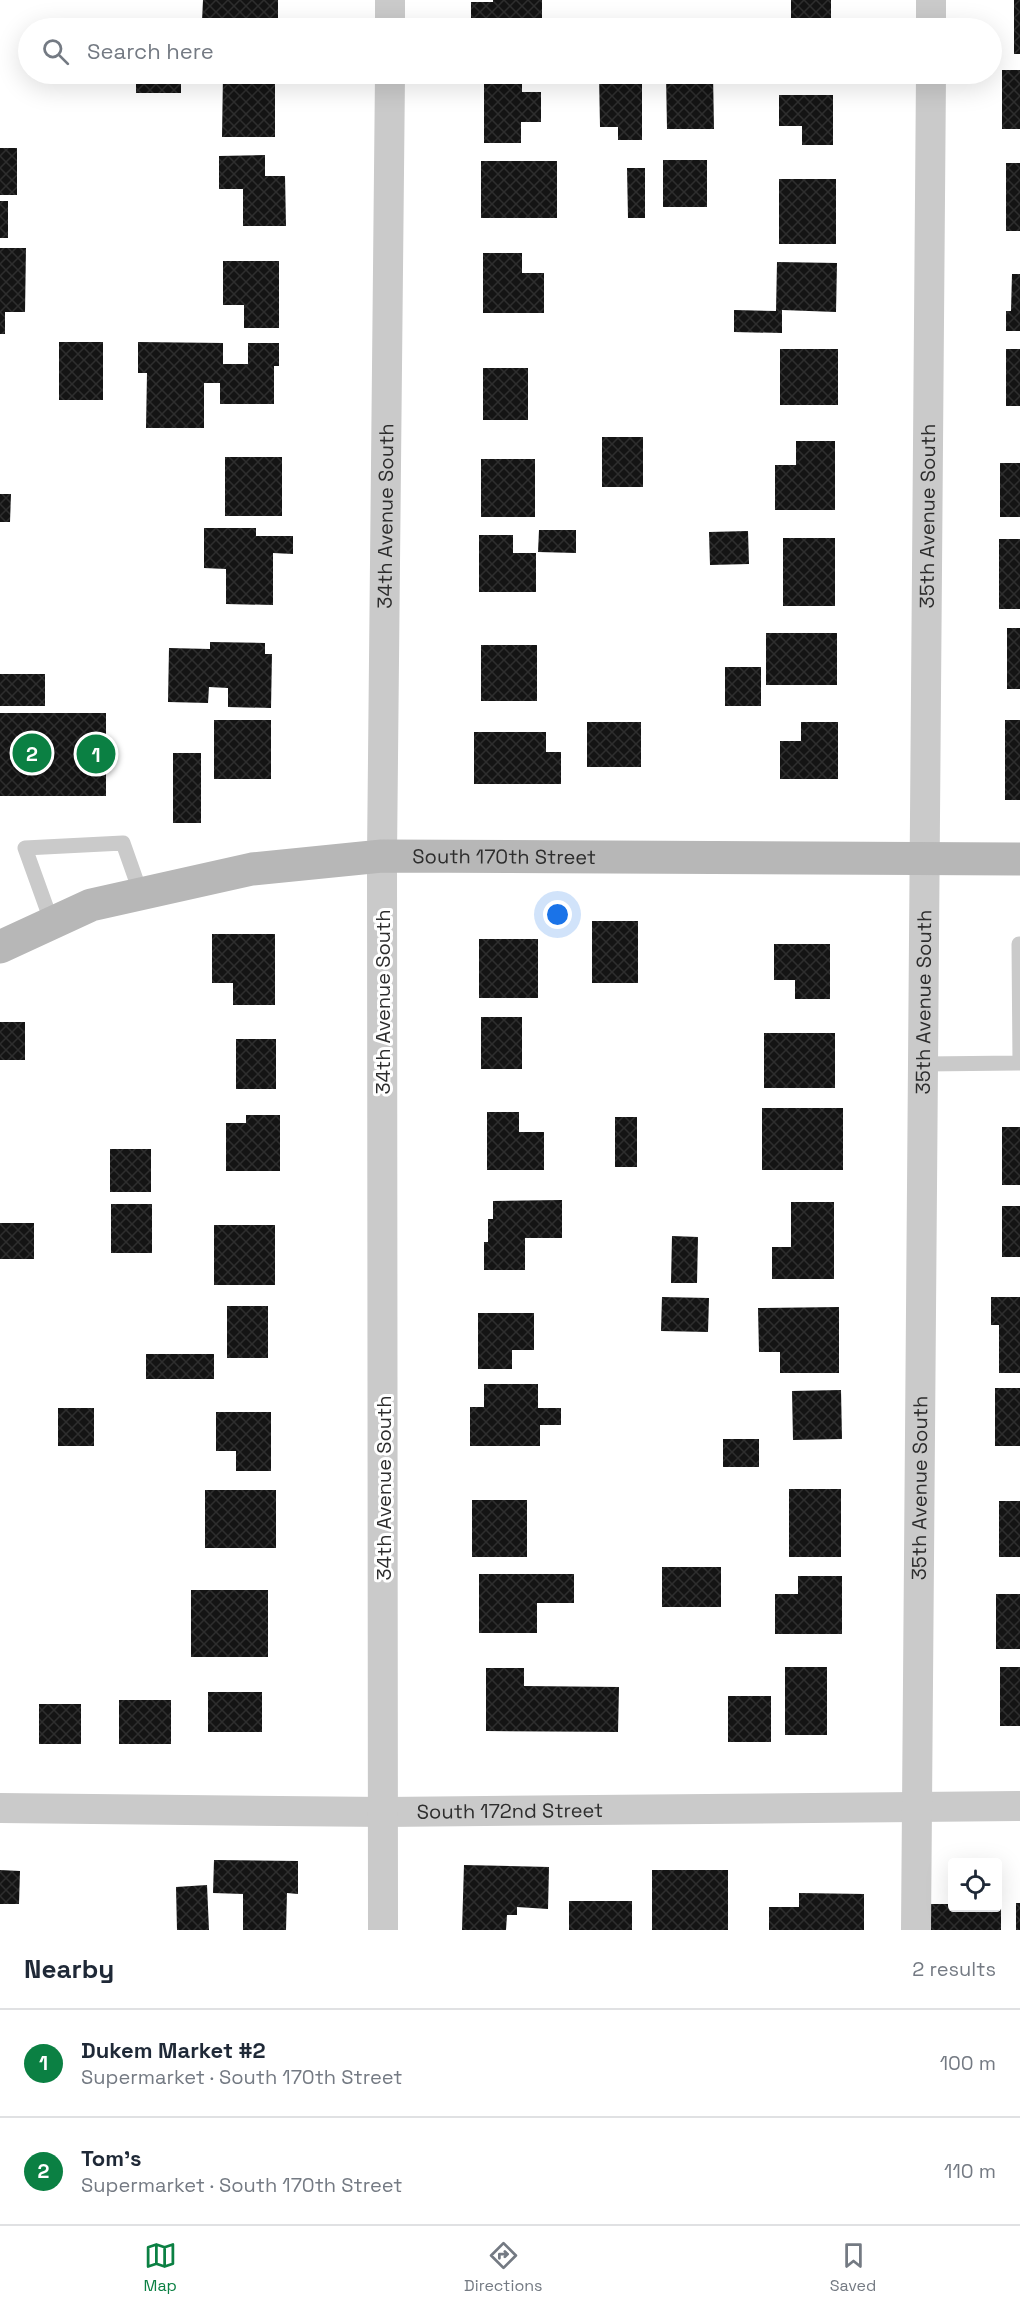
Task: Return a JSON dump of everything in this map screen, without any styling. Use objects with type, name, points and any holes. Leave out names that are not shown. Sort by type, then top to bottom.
[{"type":"street","points":[[390,0],[390,18]]},
{"type":"street","points":[[931,0],[931,18]]},
{"type":"street","name":"34th Avenue South","points":[[383,1930],[385,1812],[382,856],[390,84]]},
{"type":"street","name":"35th Avenue South","points":[[916,1930],[931,84]]},
{"type":"street","name":"South 170th Street","points":[[0,947],[91,905],[252,869],[382,856],[1020,859]]},
{"type":"street","name":"South 172nd Street","points":[[0,1808],[385,1812],[1020,1806]]},
{"type":"lane","points":[[52,923],[25,848],[123,843],[141,894]]},
{"type":"lane","points":[[924,1064],[1020,1063],[1019,944]]},
{"type":"building","points":[[203,0],[278,0],[278,18],[202,18]]},
{"type":"building","points":[[493,0],[542,0],[542,18],[471,18],[471,2],[493,2]]},
{"type":"building","points":[[791,0],[831,0],[831,18],[791,18]]},
{"type":"building","points":[[1014,0],[1020,0],[1020,54],[1014,54]]},
{"type":"building","points":[[1002,70],[1020,70],[1020,129],[1002,129]]},
{"type":"building","points":[[136,84],[181,84],[181,93],[136,93]]},
{"type":"building","points":[[223,84],[275,84],[275,137],[222,137]]},
{"type":"building","points":[[484,84],[522,84],[522,92],[541,92],[541,122],[521,122],[521,143],[484,143]]},
{"type":"building","points":[[599,84],[642,84],[642,140],[618,140],[618,127],[600,127]]},
{"type":"building","points":[[666,84],[713,84],[714,129],[667,129]]},
{"type":"building","points":[[779,95],[833,95],[833,145],[802,145],[802,126],[779,126]]},
{"type":"building","points":[[0,148],[17,148],[17,195],[0,195]]},
{"type":"building","points":[[265,155],[265,176],[285,176],[286,226],[243,226],[243,189],[219,189],[219,156]]},
{"type":"building","points":[[663,160],[707,160],[707,207],[663,207]]},
{"type":"building","points":[[481,161],[557,161],[557,218],[481,218]]},
{"type":"building","points":[[1006,163],[1020,163],[1020,231],[1006,231]]},
{"type":"building","points":[[627,168],[645,168],[645,218],[628,218]]},
{"type":"building","points":[[779,179],[836,179],[836,244],[779,244]]},
{"type":"building","points":[[0,201],[8,201],[8,238],[0,238]]},
{"type":"building","points":[[0,248],[26,248],[25,312],[5,312],[5,334],[0,334]]},
{"type":"building","points":[[483,253],[522,253],[522,273],[544,273],[544,313],[483,313]]},
{"type":"building","points":[[223,261],[279,261],[279,328],[244,328],[244,305],[223,305]]},
{"type":"building","points":[[777,262],[837,263],[836,312],[782,310],[782,333],[734,332],[734,310],[776,311]]},
{"type":"building","points":[[1012,274],[1020,274],[1020,331],[1006,331],[1006,311],[1011,311]]},
{"type":"building","points":[[59,342],[103,342],[103,400],[59,400]]},
{"type":"building","points":[[138,342],[223,343],[223,364],[248,364],[248,343],[279,343],[279,366],[274,366],[274,404],[220,404],[220,383],[204,383],[204,428],[146,428],[147,373],[138,373]]},
{"type":"building","points":[[780,349],[838,349],[838,405],[780,405]]},
{"type":"building","points":[[1006,349],[1020,349],[1020,406],[1006,406]]},
{"type":"building","points":[[483,368],[528,368],[528,420],[483,420]]},
{"type":"building","points":[[602,437],[643,437],[643,487],[602,487]]},
{"type":"building","points":[[796,441],[835,441],[835,510],[775,510],[775,465],[796,465]]},
{"type":"building","points":[[225,457],[282,457],[282,516],[225,516]]},
{"type":"building","points":[[481,459],[535,459],[535,517],[481,517]]},
{"type":"building","points":[[1000,463],[1020,463],[1020,517],[1000,517]]},
{"type":"building","points":[[0,494],[11,494],[10,522],[0,522]]},
{"type":"building","points":[[204,528],[256,528],[256,536],[293,536],[293,554],[273,553],[273,605],[226,604],[226,569],[204,568]]},
{"type":"building","points":[[539,530],[576,530],[576,553],[538,552]]},
{"type":"building","points":[[748,531],[749,564],[710,565],[709,532]]},
{"type":"building","points":[[479,535],[513,535],[513,553],[536,553],[536,592],[479,592]]},
{"type":"building","points":[[783,538],[835,538],[835,606],[783,606]]},
{"type":"building","points":[[999,539],[1020,539],[1020,609],[999,609]]},
{"type":"building","points":[[1007,628],[1020,628],[1020,689],[1007,689]]},
{"type":"building","points":[[766,633],[837,633],[837,685],[766,685]]},
{"type":"building","points":[[210,642],[265,643],[265,654],[272,654],[271,708],[228,707],[228,688],[209,687],[208,703],[168,702],[169,648],[210,649]]},
{"type":"building","points":[[481,645],[537,645],[537,701],[481,701]]},
{"type":"building","points":[[725,667],[761,667],[761,706],[725,706]]},
{"type":"building","points":[[0,674],[45,674],[45,706],[0,706]]},
{"type":"building","points":[[0,713],[106,713],[106,796],[0,796]]},
{"type":"building","points":[[214,720],[271,720],[271,779],[214,779]]},
{"type":"building","points":[[1005,720],[1020,720],[1020,800],[1005,800]]},
{"type":"building","points":[[587,722],[641,722],[641,767],[587,767]]},
{"type":"building","points":[[801,722],[838,722],[838,779],[780,779],[780,741],[801,741]]},
{"type":"building","points":[[474,732],[546,732],[546,752],[561,752],[561,784],[474,784]]},
{"type":"building","points":[[173,753],[201,753],[201,823],[173,823]]},
{"type":"building","points":[[592,921],[638,921],[638,983],[592,983]]},
{"type":"building","points":[[212,934],[275,934],[275,1005],[233,1005],[233,983],[212,983]]},
{"type":"building","points":[[479,939],[538,939],[538,998],[479,998]]},
{"type":"building","points":[[774,944],[830,944],[830,999],[795,999],[795,980],[774,980]]},
{"type":"building","points":[[481,1017],[522,1017],[522,1069],[481,1069]]},
{"type":"building","points":[[0,1022],[25,1022],[25,1060],[0,1060]]},
{"type":"building","points":[[764,1033],[835,1033],[835,1088],[764,1088]]},
{"type":"building","points":[[236,1039],[276,1039],[276,1089],[236,1089]]},
{"type":"building","points":[[762,1108],[843,1108],[843,1170],[762,1170]]},
{"type":"building","points":[[487,1112],[519,1112],[519,1132],[544,1132],[544,1170],[487,1170]]},
{"type":"building","points":[[246,1115],[280,1115],[280,1171],[226,1171],[226,1123],[246,1123]]},
{"type":"building","points":[[615,1117],[637,1117],[637,1167],[615,1167]]},
{"type":"building","points":[[1002,1127],[1020,1127],[1020,1185],[1002,1185]]},
{"type":"building","points":[[110,1149],[151,1149],[151,1192],[110,1192]]},
{"type":"building","points":[[562,1200],[562,1238],[525,1238],[525,1270],[484,1270],[484,1242],[488,1242],[488,1219],[493,1219],[493,1201]]},
{"type":"building","points":[[791,1202],[834,1202],[834,1279],[772,1279],[772,1247],[791,1247]]},
{"type":"building","points":[[111,1204],[152,1204],[152,1253],[111,1253]]},
{"type":"building","points":[[1002,1206],[1020,1206],[1020,1257],[1002,1257]]},
{"type":"building","points":[[0,1223],[34,1223],[34,1259],[0,1259]]},
{"type":"building","points":[[214,1225],[275,1225],[275,1285],[214,1285]]},
{"type":"building","points":[[672,1236],[698,1237],[697,1283],[671,1283]]},
{"type":"building","points":[[662,1297],[709,1298],[708,1332],[661,1331]]},
{"type":"building","points":[[991,1297],[1020,1297],[1020,1373],[999,1373],[999,1325],[991,1325]]},
{"type":"building","points":[[227,1306],[268,1306],[268,1358],[227,1358]]},
{"type":"building","points":[[839,1307],[839,1373],[780,1373],[780,1352],[759,1352],[758,1308]]},
{"type":"building","points":[[478,1313],[534,1313],[534,1350],[512,1350],[512,1369],[478,1369]]},
{"type":"building","points":[[146,1354],[214,1354],[214,1379],[146,1379]]},
{"type":"building","points":[[484,1384],[538,1384],[538,1408],[561,1408],[561,1425],[540,1425],[540,1446],[470,1446],[470,1407],[484,1407]]},
{"type":"building","points":[[995,1388],[1020,1388],[1020,1446],[995,1446]]},
{"type":"building","points":[[841,1390],[842,1439],[793,1440],[792,1391]]},
{"type":"building","points":[[58,1408],[94,1408],[94,1446],[58,1446]]},
{"type":"building","points":[[216,1412],[271,1412],[271,1471],[236,1471],[236,1451],[216,1451]]},
{"type":"building","points":[[723,1439],[759,1439],[759,1467],[723,1467]]},
{"type":"building","points":[[789,1489],[841,1489],[841,1557],[789,1557]]},
{"type":"building","points":[[205,1490],[276,1490],[276,1548],[205,1548]]},
{"type":"building","points":[[472,1500],[527,1500],[527,1557],[472,1557]]},
{"type":"building","points":[[999,1501],[1020,1501],[1020,1557],[999,1557]]},
{"type":"building","points":[[662,1567],[721,1567],[721,1607],[662,1607]]},
{"type":"building","points":[[479,1574],[574,1574],[574,1603],[537,1603],[537,1633],[479,1633]]},
{"type":"building","points":[[798,1576],[842,1576],[842,1634],[775,1634],[775,1594],[798,1594]]},
{"type":"building","points":[[191,1590],[268,1590],[268,1657],[191,1657]]},
{"type":"building","points":[[996,1594],[1020,1594],[1020,1649],[996,1649]]},
{"type":"building","points":[[785,1667],[827,1667],[827,1735],[785,1735]]},
{"type":"building","points":[[1000,1667],[1020,1667],[1020,1726],[1000,1726]]},
{"type":"building","points":[[486,1668],[524,1668],[524,1686],[619,1687],[618,1732],[486,1731]]},
{"type":"building","points":[[208,1692],[262,1692],[262,1732],[208,1732]]},
{"type":"building","points":[[728,1696],[771,1696],[771,1742],[728,1742]]},
{"type":"building","points":[[119,1700],[171,1700],[171,1744],[119,1744]]},
{"type":"building","points":[[39,1704],[81,1704],[81,1744],[39,1744]]},
{"type":"building","points":[[214,1860],[298,1861],[298,1894],[287,1893],[286,1930],[243,1930],[243,1894],[213,1893]]},
{"type":"building","points":[[464,1865],[549,1867],[548,1909],[517,1907],[517,1915],[507,1915],[506,1930],[462,1930]]},
{"type":"building","points":[[0,1870],[20,1871],[19,1904],[0,1904]]},
{"type":"building","points":[[652,1870],[728,1870],[728,1930],[652,1930]]},
{"type":"building","points":[[207,1885],[209,1930],[177,1930],[176,1887]]},
{"type":"building","points":[[799,1893],[864,1894],[864,1930],[769,1930],[769,1907],[799,1907]]},
{"type":"building","points":[[569,1901],[632,1901],[632,1930],[569,1930]]},
{"type":"building","points":[[1016,1903],[1020,1903],[1020,1930],[1016,1930]]},
{"type":"building","points":[[930,1904],[948,1904],[948,1912],[1001,1912],[1001,1930],[930,1930]]},
{"type":"place","name":"Tom's","points":[[32,753]]},
{"type":"place","name":"Dukem Market #2","points":[[96,754]]}]
